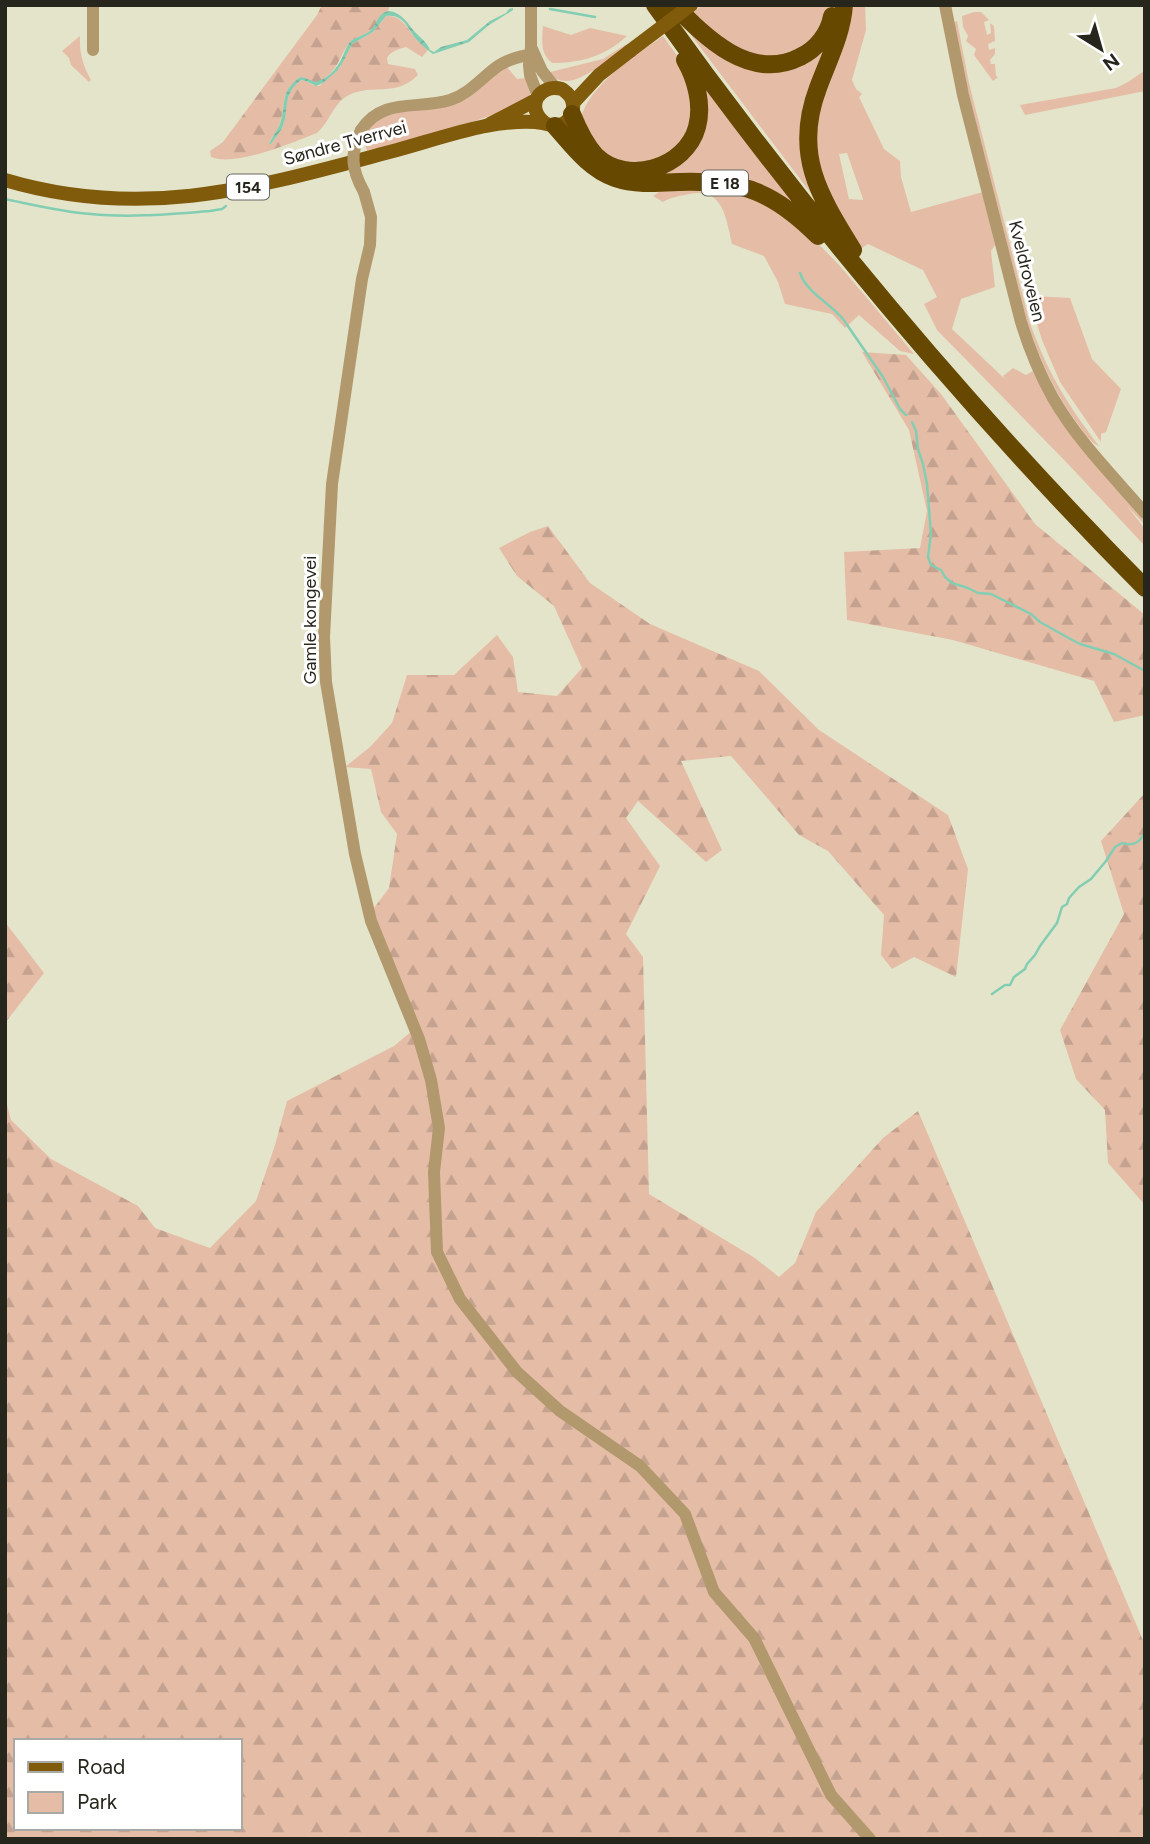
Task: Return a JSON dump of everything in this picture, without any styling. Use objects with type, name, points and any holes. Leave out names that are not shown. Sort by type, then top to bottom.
[{"type":"highway","name":"E 18","points":[[573,109],[582,136],[597,156],[619,169],[651,170],[666,164],[691,142],[697,129],[699,114],[696,86],[690,69],[654,5]]},
{"type":"highway","name":"E 18","points":[[654,5],[755,141],[877,294],[1000,437],[1145,588]]},
{"type":"highway","points":[[664,5],[744,116],[864,268],[1006,433],[1145,578]]},
{"type":"highway","points":[[674,5],[696,28],[738,58],[779,64],[808,54],[823,39],[830,25],[833,5]]},
{"type":"highway","points":[[844,5],[840,27],[810,116],[809,160],[816,185],[826,206],[864,268]]},
{"type":"highway","name":"E 18","points":[[550,125],[590,164],[614,178],[643,183],[723,183],[766,194],[808,226],[877,294]]},
{"type":"main road","name":"154","points":[[486,126],[521,123],[550,125],[565,122],[599,75],[691,5]]},
{"type":"main road","name":"154","points":[[486,126],[537,98],[548,88],[558,88],[599,75]]},
{"type":"main road","points":[[558,88],[569,94],[573,109]]},
{"type":"main road","points":[[537,98],[537,116],[550,125]]},
{"type":"main road","name":"Søndre Tverrvei","points":[[5,180],[55,192],[103,199],[180,198],[229,191],[291,177],[486,126]]},
{"type":"street","points":[[93,5],[93,50]]},
{"type":"street","points":[[531,5],[532,52],[528,65],[537,98]]},
{"type":"street","name":"Kveldroveien","points":[[946,5],[963,95],[1021,322],[1033,357],[1065,417],[1103,466],[1145,513]]},
{"type":"street","points":[[532,52],[542,71],[558,88]]},
{"type":"street","name":"Gamle kongevei","points":[[532,52],[496,68],[465,94],[449,100],[384,110],[360,130],[355,141],[353,159],[356,176],[365,192],[371,218],[370,245],[358,301],[332,484],[324,637],[326,682],[355,854],[370,921],[418,1039],[431,1080],[439,1128],[434,1172],[437,1252],[460,1299],[517,1372],[560,1411],[640,1466],[685,1514],[714,1592],[754,1638],[831,1795],[870,1839]]},
{"type":"green space","points":[[322,5],[390,5],[370,31],[349,43],[336,67],[328,75],[316,83],[300,77],[293,83],[286,93],[279,126],[269,144],[281,130],[288,98],[294,86],[301,80],[319,86],[323,83],[340,67],[352,44],[373,32],[386,16],[400,20],[428,50],[422,57],[406,47],[391,54],[387,58],[388,64],[415,69],[418,75],[401,86],[349,95],[339,103],[317,133],[279,148],[248,156],[234,159],[211,157],[210,151],[223,142]]},
{"type":"green space","points":[[703,5],[830,6],[825,26],[817,37],[783,60],[742,55],[688,16]]},
{"type":"green space","points":[[851,5],[865,5],[866,30],[852,80],[862,94],[859,97],[884,149],[900,161],[901,177],[911,212],[983,192],[995,245],[991,251],[995,287],[961,299],[952,329],[1005,379],[1003,376],[1013,368],[1026,375],[1033,371],[1059,419],[1145,522],[1145,525],[1127,506],[1145,529],[1145,546],[937,330],[924,304],[937,297],[923,270],[868,244],[862,248],[840,219],[816,159],[818,103]],"holes":[[[847,153],[863,200],[849,199],[839,154]]]},
{"type":"green space","points":[[981,12],[989,20],[984,22],[987,35],[991,33],[990,23],[994,26],[995,41],[988,44],[989,50],[995,48],[995,54],[990,60],[991,64],[995,64],[998,77],[993,81],[974,55],[976,49],[966,41],[968,36],[963,27],[962,16]]},
{"type":"green space","points":[[957,21],[969,83],[1029,320],[1058,386],[1099,446],[1087,436],[1056,391],[1028,325],[962,68],[953,23]]},
{"type":"green space","points":[[681,22],[747,65],[828,39],[807,118],[824,209],[813,196]]},
{"type":"green space","points":[[543,26],[571,35],[590,28],[627,36],[610,49],[592,57],[573,62],[552,63],[544,51]]},
{"type":"green space","points":[[80,36],[81,53],[91,80],[89,82],[71,65],[69,58],[62,51]]},
{"type":"green space","points":[[663,36],[688,77],[694,113],[678,148],[642,167],[601,153],[581,118],[593,94],[603,83]]},
{"type":"green space","points":[[625,45],[626,47],[580,78],[563,81],[550,72],[603,59]]},
{"type":"green space","points":[[506,66],[517,79],[526,78],[530,94],[523,102],[470,123],[367,151],[362,136],[366,128],[389,113],[452,105]]},
{"type":"green space","points":[[1144,71],[1145,91],[1025,115],[1020,105],[1116,88]]},
{"type":"green space","points":[[697,76],[813,224],[794,207],[653,175],[684,160]]},
{"type":"green space","points":[[708,186],[748,194],[800,225],[840,266],[914,354],[900,351],[859,315],[845,328],[832,314],[785,304],[778,282],[764,256],[732,244],[725,215],[710,195],[689,194],[663,202],[653,196],[665,188]]},
{"type":"green space","points":[[1029,298],[1070,298],[1092,359],[1121,389],[1106,432],[1101,434],[1101,442],[1060,382],[1042,340]]},
{"type":"green space","points":[[862,352],[906,355],[941,394],[1035,524],[1145,615],[1145,715],[1114,722],[1094,681],[953,640],[847,620],[844,552],[920,548],[927,511],[909,430]]},
{"type":"green space","points":[[548,526],[590,583],[650,624],[759,671],[819,730],[948,815],[968,869],[956,977],[914,957],[892,969],[881,955],[884,915],[828,851],[799,835],[731,756],[681,761],[722,850],[706,862],[638,801],[626,818],[660,866],[626,934],[643,957],[649,1194],[755,1258],[779,1277],[795,1263],[816,1212],[883,1138],[918,1111],[1145,1645],[1145,1839],[5,1839],[5,1097],[11,1120],[51,1159],[138,1206],[155,1228],[210,1248],[256,1201],[287,1101],[394,1046],[419,1025],[368,916],[389,888],[397,834],[381,812],[371,769],[345,767],[370,747],[392,723],[407,675],[454,675],[497,635],[513,657],[518,692],[557,696],[582,668],[554,606],[517,576],[499,548]]},
{"type":"green space","points":[[1145,793],[1145,1205],[1108,1163],[1105,1110],[1076,1079],[1060,1030],[1124,914],[1101,841]]},
{"type":"green space","points":[[5,922],[44,973],[5,1023]]},
{"type":"water","points":[[513,8],[469,42],[433,54],[417,41],[401,19],[386,16],[373,32],[352,44],[337,71],[323,83],[316,86],[301,80],[295,86],[288,98],[281,130],[269,144],[280,124],[286,93],[293,83],[300,77],[315,82],[327,76],[340,62],[349,43],[371,30],[384,13],[388,11],[401,16],[434,52],[441,47],[467,40],[490,21]]},
{"type":"waterway","points":[[550,9],[595,17]]},
{"type":"waterway","points":[[5,199],[69,212],[121,216],[210,211],[226,206]]},
{"type":"waterway","points":[[800,273],[813,292],[843,319],[906,415]]},
{"type":"waterway","points":[[912,422],[927,484],[931,534],[928,557],[931,565],[941,570],[952,583],[978,593],[991,594],[1031,614],[1040,622],[1080,644],[1114,654],[1145,671]]},
{"type":"waterway","points":[[992,994],[1005,985],[1010,985],[1014,977],[1025,969],[1057,923],[1062,907],[1079,887],[1091,879],[1115,847],[1122,843],[1136,843],[1145,832]]}]
